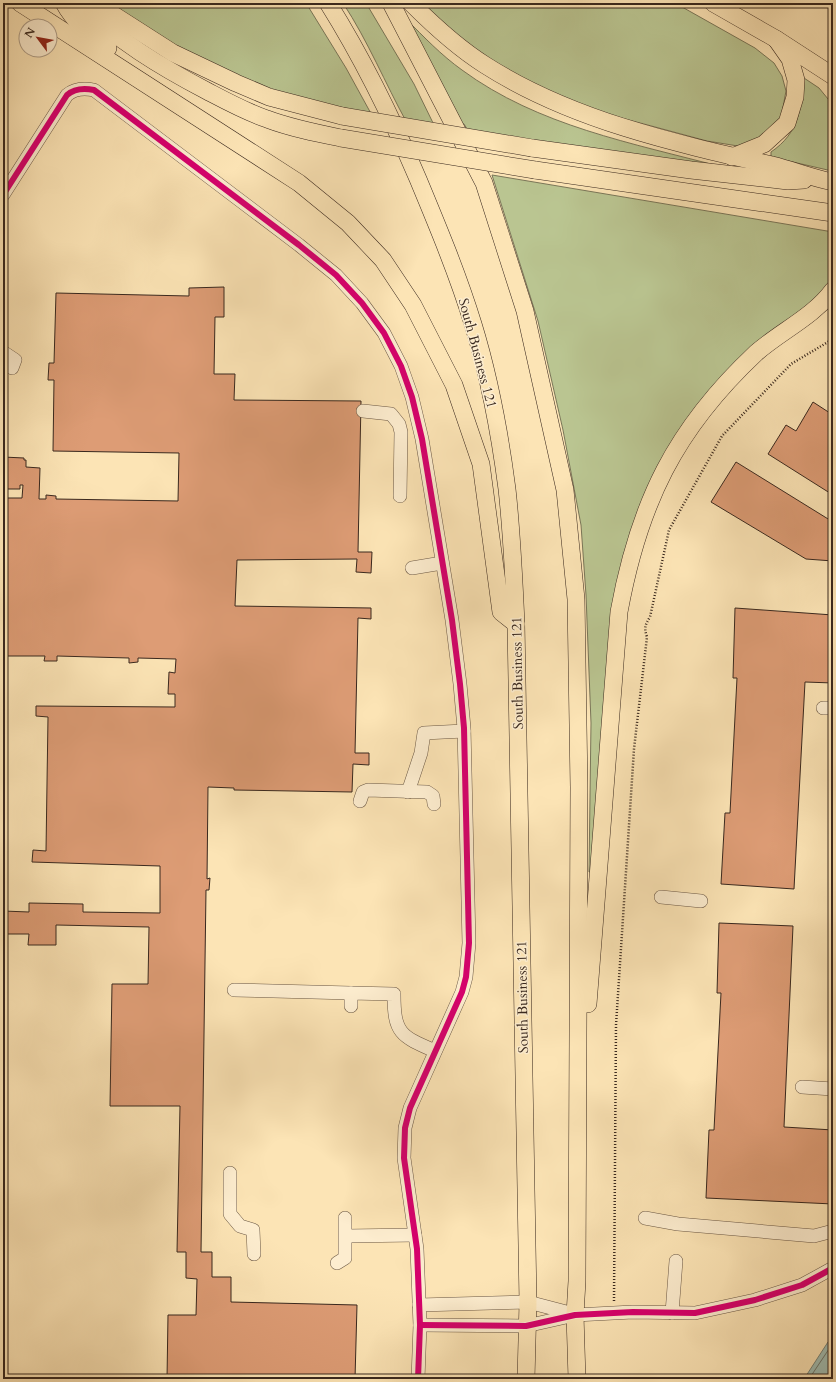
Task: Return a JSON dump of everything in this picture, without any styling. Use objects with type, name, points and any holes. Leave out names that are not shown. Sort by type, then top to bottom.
[{"type":"main road","points":[[20,3],[299,183],[348,223],[383,260],[413,306],[454,384],[481,464],[500,612],[516,624]]},
{"type":"main road","points":[[64,3],[70,14],[91,34],[128,64],[194,105],[205,121]]},
{"type":"main road","points":[[80,3],[99,23],[166,69],[226,101],[266,119],[310,132],[535,170],[833,213]]},
{"type":"main road","points":[[100,3],[109,12],[173,53],[236,83],[270,97],[342,116],[532,148],[691,170],[788,181],[816,179]]},
{"type":"main road","name":"South Business 121","points":[[328,3],[350,39],[392,118],[443,238],[473,325],[491,401],[507,488],[513,555],[516,624],[528,1302],[526,1326],[526,1379]]},
{"type":"main road","points":[[391,3],[484,184],[525,311],[565,490],[576,599],[579,787],[575,1315],[577,1379]]},
{"type":"main road","points":[[411,3],[430,23],[484,65],[532,91],[587,116],[627,129],[732,157],[773,165],[816,179],[833,182]]},
{"type":"main road","points":[[713,3],[776,39],[833,76]]},
{"type":"main road","points":[[732,157],[764,144],[787,123],[795,97],[796,80],[790,59],[776,39]]},
{"type":"main road","points":[[577,1127],[582,1115],[582,1086],[614,665],[619,612],[629,563],[654,488],[671,456],[694,421],[730,378],[764,347],[825,300],[833,290]]},
{"type":"street","points":[[3,195],[67,95],[73,91],[88,89],[94,90],[320,261],[350,288],[384,333],[401,366],[412,397],[418,419],[456,647],[464,731],[468,961],[462,992],[410,1108],[406,1128],[404,1168],[417,1249],[420,1325],[418,1379]]},
{"type":"street","points":[[3,352],[15,360],[12,368]]},
{"type":"street","points":[[363,411],[391,414],[399,424],[401,447],[400,496]]},
{"type":"street","points":[[412,568],[442,563]]},
{"type":"street","points":[[408,792],[421,753],[424,732],[464,731]]},
{"type":"street","points":[[360,801],[363,792],[368,790],[430,793],[433,796],[434,804]]},
{"type":"street","points":[[661,897],[701,901]]},
{"type":"street","points":[[234,990],[394,994],[396,1024],[400,1031],[409,1039],[435,1051]]},
{"type":"street","points":[[351,993],[351,1006]]},
{"type":"street","points":[[802,1087],[833,1088]]},
{"type":"street","points":[[230,1173],[230,1214],[240,1226],[253,1230],[254,1254]]},
{"type":"street","points":[[337,1263],[345,1258],[345,1218]]},
{"type":"street","points":[[645,1218],[678,1224],[814,1236],[833,1231]]},
{"type":"street","points":[[346,1236],[415,1235]]},
{"type":"street","points":[[672,1313],[676,1261]]},
{"type":"street","points":[[420,1325],[526,1326],[575,1315],[613,1313],[695,1313],[755,1300],[802,1285],[833,1268]]},
{"type":"street","points":[[419,1305],[528,1302],[575,1315]]},
{"type":"path","points":[[613,1313],[616,1018],[633,757],[647,637],[644,629],[650,617],[669,530],[722,436],[791,364],[833,339]]},
{"type":"green space","points":[[105,3],[306,3],[346,68],[374,119],[277,97],[153,35]]},
{"type":"green space","points":[[343,3],[366,3],[414,84],[435,127],[407,123],[352,17]]},
{"type":"green space","points":[[419,3],[675,3],[755,48],[774,63],[782,76],[786,91],[781,118],[767,135],[738,146],[707,141],[592,110],[526,84],[478,54]]},
{"type":"green space","points":[[406,19],[440,52],[462,70],[491,89],[522,105],[554,119],[620,141],[722,167],[469,132],[464,124],[460,124]]},
{"type":"green space","points":[[804,78],[819,88],[833,105],[832,171],[771,157],[771,152],[788,137],[797,120],[802,100]]},
{"type":"green space","points":[[492,175],[833,232],[833,276],[825,290],[741,360],[637,522],[596,872],[589,872],[591,723],[586,595],[581,525],[563,430],[538,321]]},
{"type":"water","points":[[833,1338],[833,1379],[804,1379],[828,1342]]},
{"type":"building","points":[[224,287],[224,317],[215,317],[214,374],[235,374],[234,400],[361,401],[358,552],[372,552],[371,573],[356,572],[357,559],[237,560],[235,606],[371,608],[371,619],[358,618],[355,753],[369,753],[369,765],[353,764],[352,792],[234,790],[234,788],[208,787],[207,879],[210,878],[209,890],[206,890],[201,1252],[212,1252],[212,1277],[231,1277],[231,1302],[357,1305],[355,1379],[167,1379],[168,1315],[196,1315],[197,1279],[186,1278],[186,1252],[177,1252],[180,1106],[110,1106],[112,984],[148,984],[149,927],[56,925],[56,945],[28,945],[29,934],[3,934],[3,911],[29,912],[29,903],[83,904],[83,912],[160,913],[160,866],[32,862],[33,850],[46,851],[48,717],[36,716],[36,706],[175,707],[175,694],[168,694],[169,672],[175,673],[176,659],[138,658],[138,662],[129,663],[129,658],[57,656],[57,661],[44,661],[45,656],[3,656],[3,498],[22,498],[23,485],[20,485],[20,489],[3,489],[3,457],[24,458],[24,460],[26,460],[26,467],[40,468],[39,499],[46,499],[46,495],[56,496],[56,499],[178,501],[179,453],[53,451],[54,380],[48,380],[49,363],[54,363],[56,293],[189,296],[189,288]]},
{"type":"building","points":[[813,402],[833,415],[833,495],[768,454],[786,425],[796,431]]},
{"type":"building","points":[[736,462],[833,522],[833,561],[806,559],[711,502]]},
{"type":"building","points":[[735,608],[833,615],[833,683],[805,682],[794,889],[721,884],[725,813],[730,813],[737,678],[733,678]]},
{"type":"building","points":[[719,923],[793,926],[784,1127],[833,1130],[833,1204],[706,1198],[709,1130],[714,1130],[721,993],[717,993]]},
{"type":"cycle path","points":[[3,195],[67,95],[80,89],[94,90],[299,245],[336,275],[362,303],[384,333],[401,366],[412,397],[422,439],[452,620],[460,684],[464,728],[469,943],[466,977],[462,992],[410,1108],[405,1128],[404,1158],[417,1249],[420,1325],[418,1379]]},
{"type":"cycle path","points":[[420,1325],[526,1326],[575,1315],[633,1312],[695,1313],[755,1300],[802,1285],[833,1268]]}]
